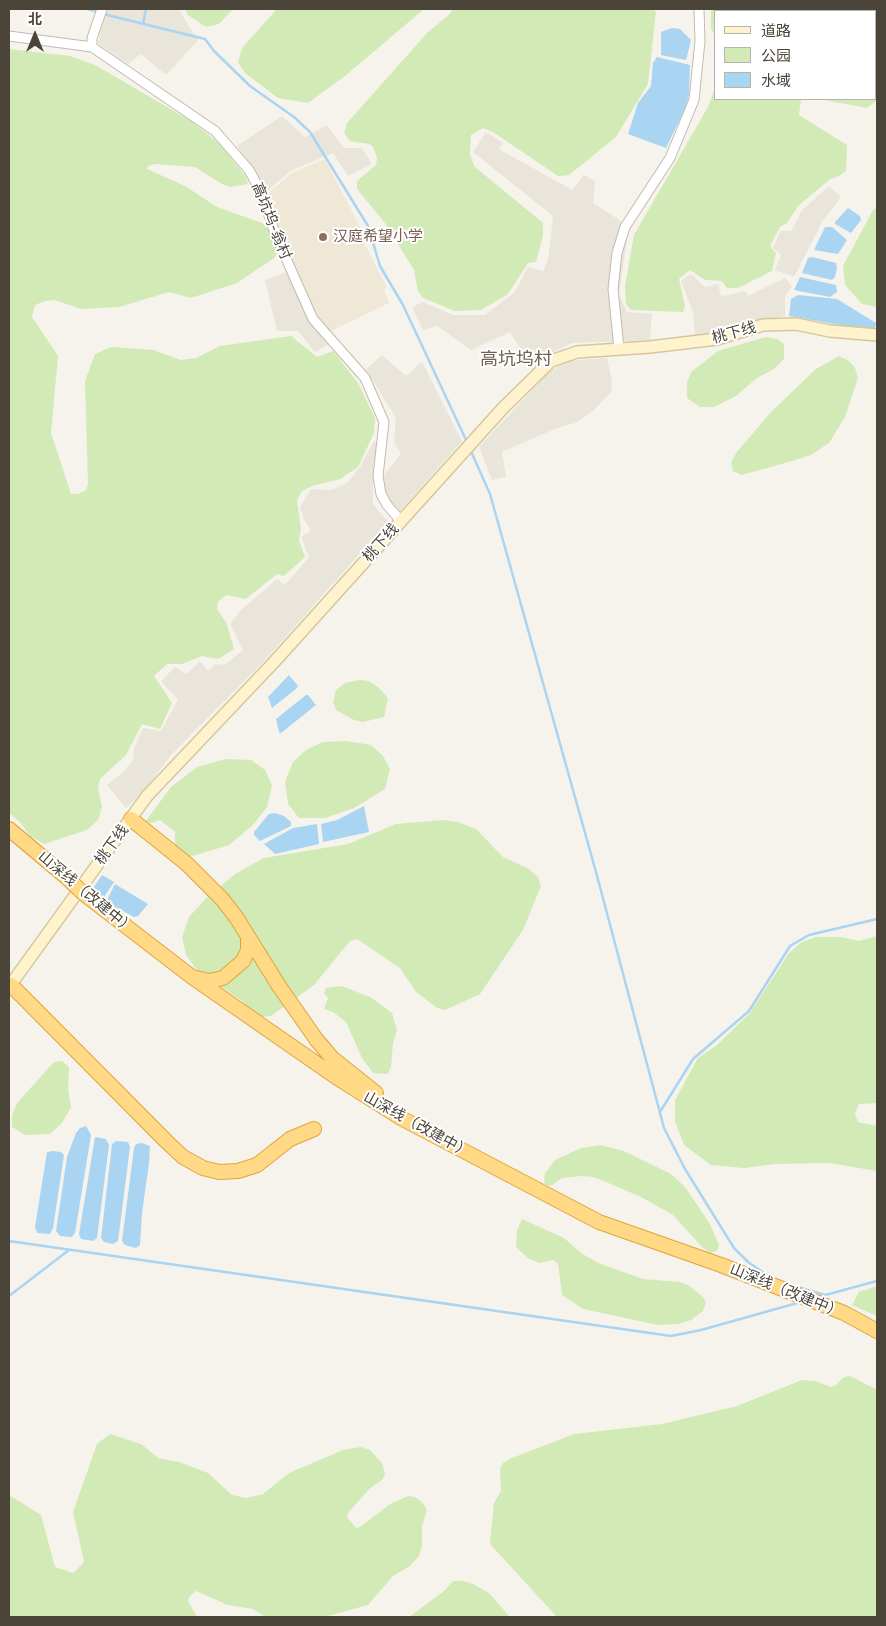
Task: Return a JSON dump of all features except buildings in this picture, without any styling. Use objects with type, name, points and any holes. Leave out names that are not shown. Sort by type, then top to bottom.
[{"type":"highway","points":[[131,818],[187,864],[222,899],[236,916],[301,1019],[332,1058],[377,1094],[455,1147]]},
{"type":"highway","name":"山深线（改建中）","points":[[9,829],[109,914],[165,958],[336,1077],[401,1118],[599,1222],[721,1265],[844,1313],[877,1331]]},
{"type":"highway","points":[[192,977],[209,981],[223,978],[243,961],[248,950],[248,937]]},
{"type":"highway","points":[[10,986],[167,1142],[183,1157],[203,1168],[219,1172],[238,1171],[257,1165],[290,1139],[314,1129]]},
{"type":"main road","name":"桃下线","points":[[10,986],[147,796],[275,661],[542,368],[556,359],[577,352],[717,339],[763,325],[783,324],[877,335]]},
{"type":"street","points":[[92,47],[92,38],[102,9]]},
{"type":"street","points":[[619,349],[613,289],[617,253],[625,227],[670,158],[694,100],[700,41],[699,9]]},
{"type":"street","name":"高坑坞-翁村","points":[[9,36],[92,47],[215,131],[250,170],[261,192],[276,236],[313,319],[365,378],[384,422],[378,476],[381,494],[386,505],[401,521]]},
{"type":"shaded area","points":[[106,9],[178,9],[198,40],[166,75],[141,54],[128,64],[98,43]]},
{"type":"shaded area","points":[[282,116],[305,137],[327,125],[344,148],[362,148],[372,164],[348,176],[333,153],[292,170],[267,191],[237,146]]},
{"type":"shaded area","points":[[486,132],[503,143],[499,149],[572,190],[584,175],[595,181],[593,203],[629,226],[619,294],[627,312],[652,314],[650,340],[572,343],[530,364],[510,332],[471,350],[437,326],[423,330],[412,307],[423,302],[453,315],[485,315],[515,292],[528,267],[543,271],[548,260],[553,216],[473,152]]},
{"type":"shaded area","name":"汉庭希望小学","points":[[325,159],[360,227],[366,247],[387,287],[384,290],[389,303],[331,331],[321,322],[305,290],[275,220],[267,194],[292,173]]},
{"type":"shaded area","points":[[829,186],[841,197],[822,222],[794,277],[775,270],[781,255],[773,248],[780,231],[791,231],[802,210]]},
{"type":"shaded area","points":[[290,271],[314,326],[328,345],[315,352],[298,331],[277,331],[265,280]]},
{"type":"shaded area","points":[[691,274],[705,287],[718,284],[721,296],[746,291],[748,296],[785,278],[792,286],[785,297],[785,316],[733,329],[695,335],[693,312],[681,281]]},
{"type":"shaded area","points":[[382,355],[406,376],[422,362],[462,441],[400,511],[390,501],[380,480],[401,454],[394,442],[396,418],[366,369]]},
{"type":"shaded area","points":[[607,358],[612,381],[611,392],[593,411],[575,423],[557,428],[502,452],[506,477],[492,480],[479,447],[548,373],[566,361]]},
{"type":"shaded area","points":[[374,441],[380,445],[373,480],[373,504],[388,522],[265,660],[172,754],[142,793],[126,808],[107,785],[123,772],[133,760],[134,748],[143,728],[161,731],[178,700],[161,681],[175,667],[187,674],[200,661],[208,671],[216,664],[224,665],[243,650],[230,624],[241,610],[277,579],[285,585],[309,557],[301,537],[311,530],[304,520],[300,507],[311,489],[332,490],[347,483],[360,467]]},
{"type":"green space","points":[[185,9],[233,9],[219,24],[206,27],[188,15]]},
{"type":"green space","points":[[277,9],[424,9],[345,76],[308,103],[278,98],[245,73],[238,62],[242,48]]},
{"type":"green space","points":[[453,9],[653,9],[656,12],[648,84],[616,137],[569,175],[558,176],[493,132],[483,128],[471,135],[470,154],[474,166],[543,223],[543,235],[536,262],[528,263],[508,294],[481,310],[455,311],[423,298],[418,291],[414,270],[385,223],[357,189],[357,181],[376,165],[377,158],[373,147],[369,144],[350,141],[344,133],[347,123],[428,32],[449,15]]},
{"type":"green space","points":[[711,9],[877,9],[877,100],[867,108],[824,100],[876,100],[876,10],[714,10],[714,34],[711,29]]},
{"type":"green space","points":[[9,49],[70,56],[97,66],[191,121],[220,144],[246,177],[248,184],[230,187],[195,167],[156,164],[148,166],[147,169],[185,186],[217,207],[262,223],[269,229],[277,246],[277,253],[274,258],[237,283],[191,298],[169,292],[119,307],[81,309],[55,300],[35,305],[32,317],[58,356],[51,433],[71,494],[78,494],[86,490],[88,485],[85,381],[95,354],[111,347],[153,350],[181,360],[196,358],[220,346],[291,336],[317,357],[333,351],[358,383],[375,418],[374,433],[358,467],[340,479],[312,486],[302,491],[297,500],[301,529],[299,540],[305,557],[284,576],[277,574],[246,599],[226,595],[218,602],[217,609],[227,624],[234,649],[218,659],[202,656],[182,664],[167,664],[154,676],[172,703],[160,729],[142,724],[126,755],[100,779],[98,787],[102,807],[98,820],[87,830],[44,844],[30,836],[20,822],[9,813]]},
{"type":"green space","points":[[714,91],[714,100],[801,100],[799,115],[847,145],[846,171],[830,179],[798,206],[787,223],[780,227],[770,246],[776,253],[772,271],[738,288],[727,288],[722,281],[705,280],[690,270],[679,279],[685,306],[683,312],[631,310],[626,304],[625,286],[634,235],[708,107]]},
{"type":"green space","points":[[877,208],[877,307],[862,304],[845,285],[843,266],[873,210]]},
{"type":"green space","points":[[766,337],[777,339],[784,344],[784,359],[774,369],[757,378],[736,396],[714,407],[700,407],[687,398],[687,383],[691,372],[718,351]]},
{"type":"green space","points":[[839,356],[849,361],[855,368],[858,378],[845,417],[829,443],[811,455],[792,461],[742,475],[733,471],[731,463],[736,453],[771,412],[816,369]]},
{"type":"green space","points":[[360,680],[369,681],[388,698],[384,717],[363,722],[354,720],[336,710],[333,702],[336,690],[345,683]]},
{"type":"green space","points":[[346,741],[371,745],[383,756],[390,769],[385,789],[354,808],[325,818],[299,818],[288,804],[285,782],[293,762],[306,750],[323,742]]},
{"type":"green space","points":[[226,759],[251,760],[265,770],[272,785],[267,807],[253,825],[229,845],[186,858],[175,848],[175,832],[160,820],[152,823],[145,822],[171,787],[197,767]]},
{"type":"green space","points":[[443,820],[458,822],[476,829],[503,857],[529,869],[538,877],[541,886],[523,930],[480,994],[445,1010],[437,1008],[416,992],[400,968],[357,939],[350,941],[314,985],[271,1016],[258,1017],[241,1000],[199,973],[186,955],[182,937],[189,917],[209,895],[235,874],[264,858],[348,844],[396,824]]},
{"type":"green space","points":[[877,936],[877,1103],[859,1104],[855,1114],[858,1122],[877,1126],[877,1171],[830,1163],[775,1164],[744,1168],[711,1165],[684,1145],[675,1121],[675,1100],[698,1058],[717,1045],[750,1013],[789,953],[802,942],[816,937],[841,937],[859,941]]},
{"type":"green space","points":[[342,986],[372,998],[392,1013],[397,1030],[393,1043],[391,1067],[388,1074],[373,1073],[362,1058],[346,1022],[333,1012],[324,1009],[328,998],[324,993],[326,988]]},
{"type":"green space","points":[[62,1061],[69,1067],[68,1089],[71,1107],[62,1123],[50,1134],[25,1135],[12,1127],[12,1116],[17,1103],[54,1062]]},
{"type":"green space","points":[[601,1145],[624,1151],[671,1174],[685,1187],[710,1224],[719,1245],[717,1251],[710,1253],[702,1247],[673,1215],[641,1197],[606,1182],[593,1177],[581,1176],[562,1178],[548,1186],[544,1183],[545,1173],[555,1160],[581,1148]]},
{"type":"green space","points":[[522,1219],[564,1238],[581,1253],[598,1263],[643,1279],[680,1282],[688,1285],[703,1297],[706,1302],[703,1311],[691,1320],[679,1324],[658,1325],[583,1309],[562,1295],[558,1264],[554,1260],[539,1263],[528,1258],[516,1247],[517,1230]]},
{"type":"green space","points":[[877,1286],[877,1316],[852,1305],[859,1292]]},
{"type":"green space","points":[[850,1376],[877,1390],[877,1617],[557,1617],[490,1544],[494,1503],[501,1491],[500,1468],[503,1463],[512,1458],[574,1434],[662,1424],[737,1406],[802,1380],[815,1381],[831,1387],[844,1377]]},
{"type":"green space","points":[[110,1434],[141,1444],[158,1458],[179,1462],[208,1473],[232,1495],[246,1498],[263,1494],[289,1473],[343,1450],[361,1447],[370,1450],[382,1463],[385,1474],[382,1480],[369,1489],[348,1513],[347,1517],[356,1528],[360,1527],[390,1504],[408,1496],[415,1497],[422,1502],[427,1510],[422,1526],[422,1546],[419,1556],[410,1566],[393,1576],[368,1605],[324,1617],[265,1617],[253,1609],[228,1605],[196,1591],[189,1597],[188,1601],[197,1617],[9,1617],[9,1495],[41,1515],[55,1567],[73,1573],[84,1562],[73,1512],[97,1444]]},
{"type":"green space","points":[[453,1581],[473,1584],[489,1593],[510,1617],[409,1617],[444,1591]]},
{"type":"water","points":[[672,28],[680,29],[691,40],[686,60],[661,55],[661,32]]},
{"type":"water","points":[[657,57],[690,65],[689,95],[685,109],[666,148],[628,134],[638,103],[651,86],[653,63]]},
{"type":"water","points":[[848,208],[860,216],[861,220],[851,233],[835,224]]},
{"type":"water","points":[[825,227],[832,227],[847,240],[838,254],[814,250]]},
{"type":"water","points":[[812,257],[836,263],[835,277],[832,280],[802,273],[808,258]]},
{"type":"water","points":[[800,277],[836,285],[837,292],[830,297],[794,290]]},
{"type":"water","points":[[798,295],[837,299],[876,323],[875,328],[869,330],[789,316],[791,299]]},
{"type":"water","points":[[289,675],[298,686],[297,688],[272,708],[268,697]]},
{"type":"water","points":[[306,695],[316,705],[281,733],[279,732],[276,719]]},
{"type":"water","points":[[364,806],[369,832],[323,842],[321,824],[337,820]]},
{"type":"water","points":[[275,813],[284,816],[291,822],[291,826],[260,841],[254,835],[254,832],[269,814]]},
{"type":"water","points":[[317,824],[319,844],[275,854],[264,844],[293,828]]},
{"type":"water","points":[[102,875],[114,882],[102,900],[89,894]]},
{"type":"water","points":[[115,884],[148,904],[138,916],[134,917],[106,902]]},
{"type":"water","points":[[86,1126],[91,1135],[75,1233],[72,1237],[60,1236],[56,1231],[67,1157],[76,1133],[80,1128]]},
{"type":"water","points":[[95,1137],[106,1139],[109,1145],[97,1238],[93,1241],[81,1239],[79,1234]]},
{"type":"water","points":[[116,1141],[128,1142],[130,1147],[118,1241],[113,1244],[104,1242],[101,1238],[112,1144]]},
{"type":"water","points":[[142,1143],[150,1146],[140,1245],[136,1248],[125,1245],[122,1241],[134,1148],[136,1144]]},
{"type":"water","points":[[47,1152],[61,1152],[64,1155],[53,1228],[50,1234],[37,1233],[35,1227]]},
{"type":"waterway","points":[[88,9],[98,12]]},
{"type":"waterway","points":[[143,24],[146,9]]},
{"type":"waterway","points":[[103,14],[205,39],[214,51],[250,86],[294,117],[310,132],[368,226],[380,266],[403,305],[467,442]]},
{"type":"waterway","points":[[470,449],[490,494],[596,872],[664,1128],[685,1169],[734,1248],[748,1262],[770,1277]]},
{"type":"waterway","points":[[660,1112],[693,1059],[749,1011],[790,946],[809,935],[877,919]]},
{"type":"waterway","points":[[9,1241],[671,1336],[701,1330],[801,1302]]},
{"type":"waterway","points":[[9,1296],[69,1250]]},
{"type":"waterway","points":[[818,1297],[877,1281]]},
{"type":"waterway","points":[[791,1285],[825,1295]]},
{"type":"place","name":"汉庭希望小学","points":[[323,237]]},
{"type":"district","name":"高坑坞村","points":[[516,360]]}]
